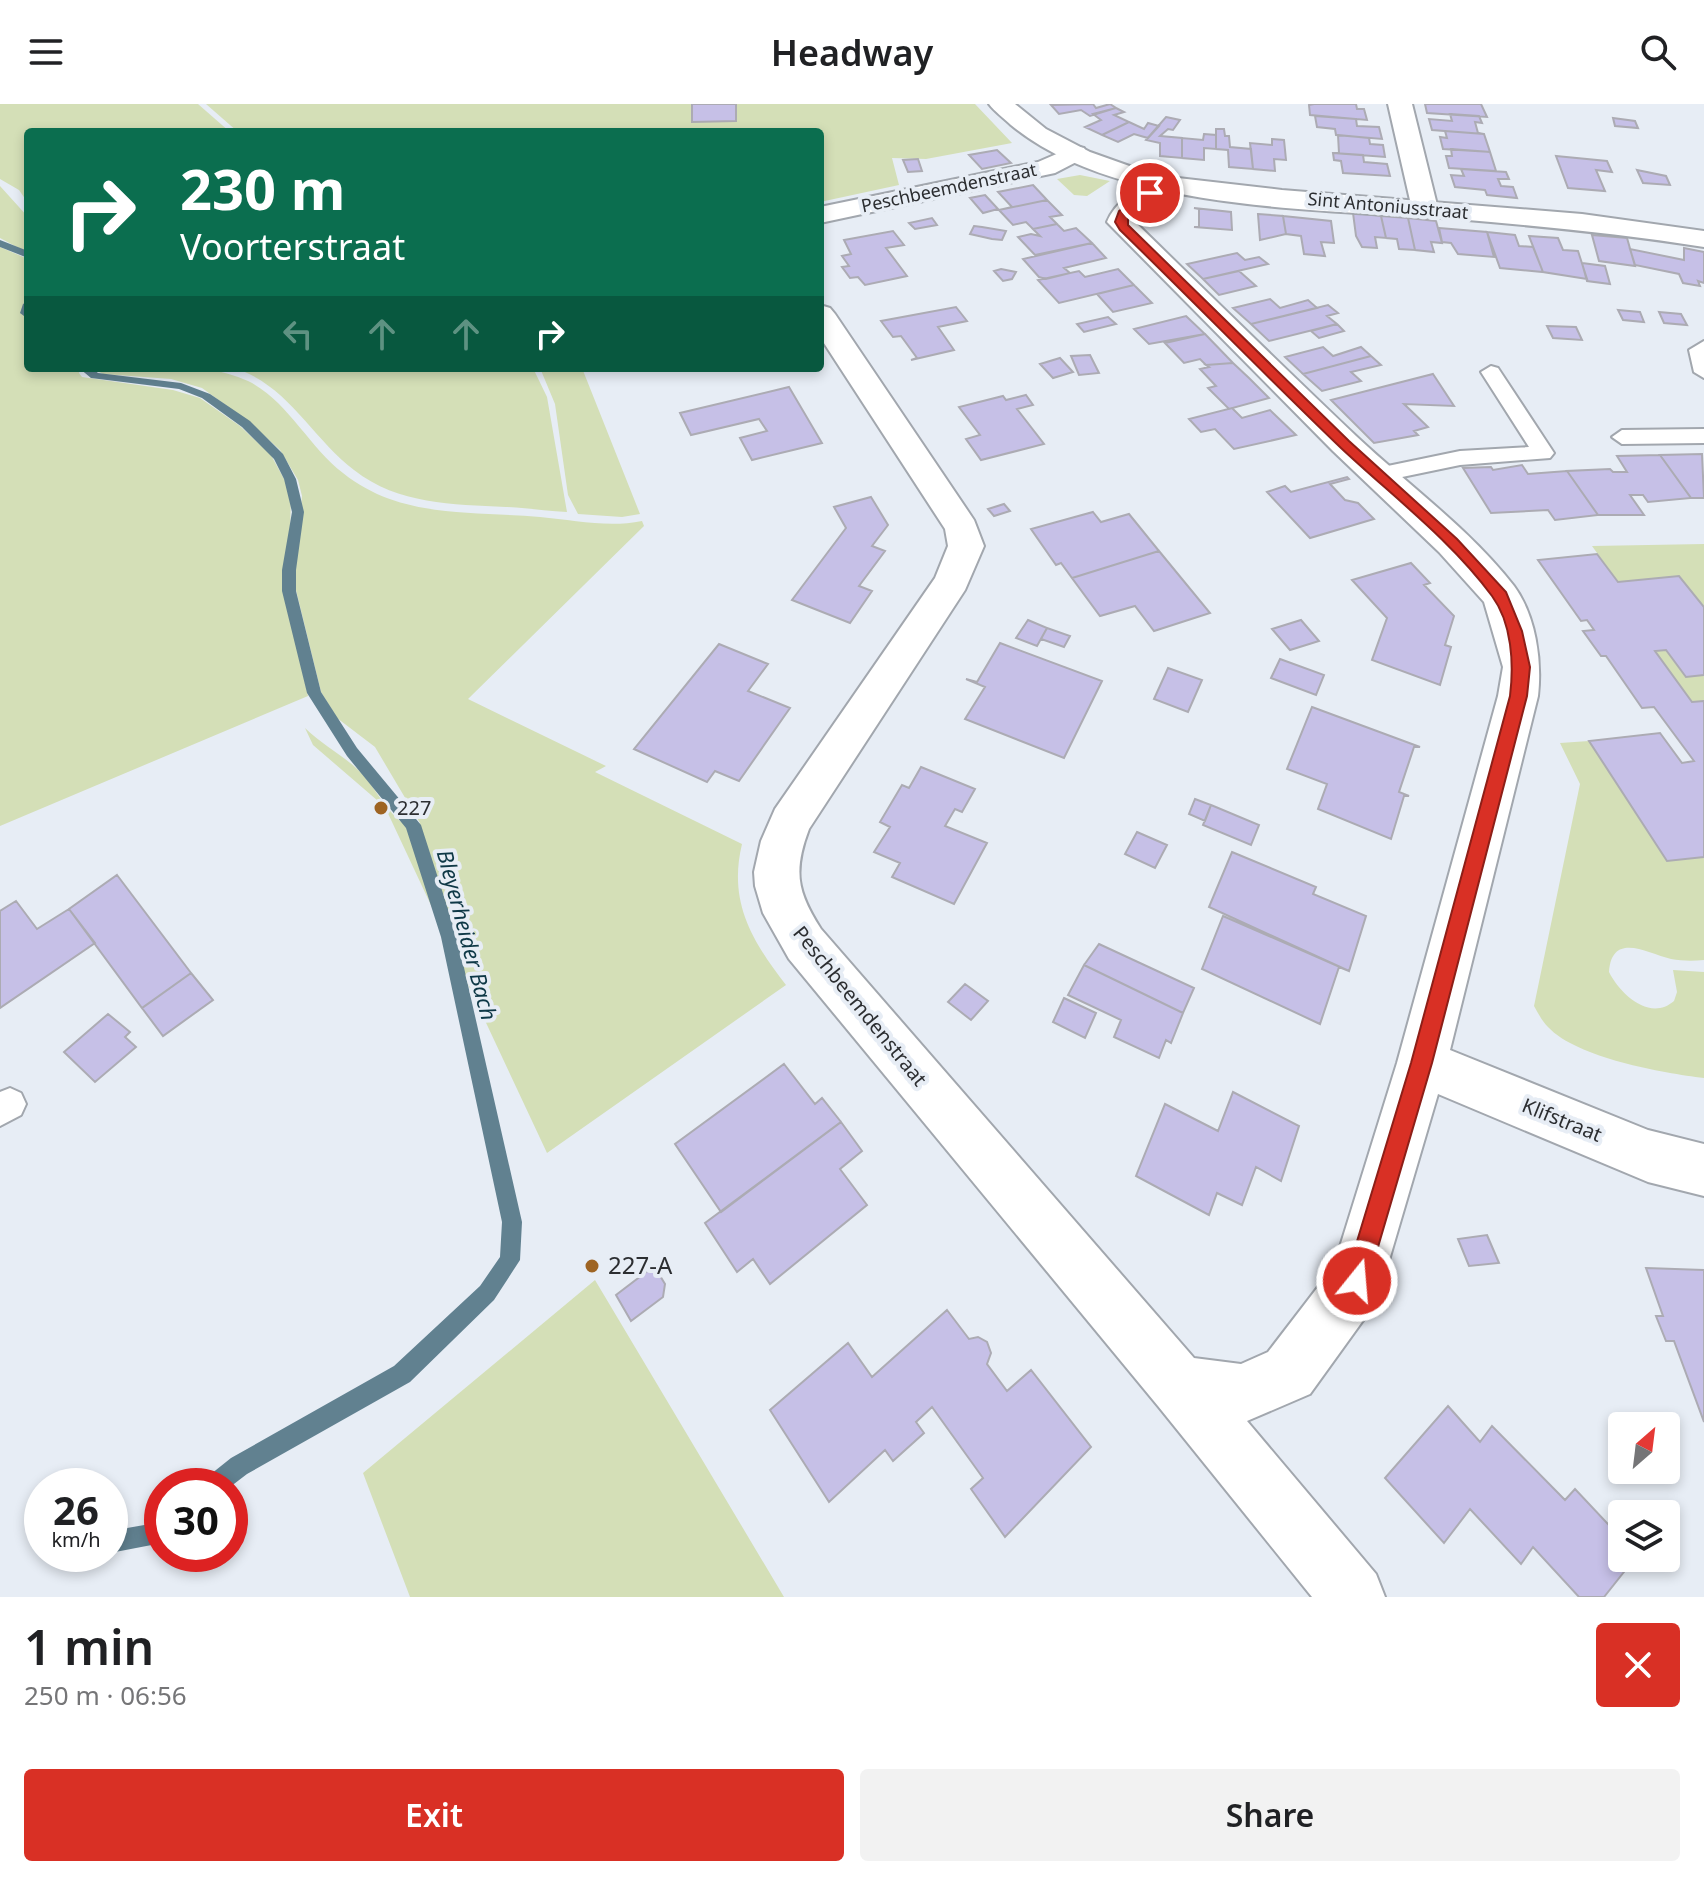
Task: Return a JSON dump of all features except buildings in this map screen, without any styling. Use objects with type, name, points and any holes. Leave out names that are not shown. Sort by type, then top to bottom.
[{"type":"street","name":"Sint Antoniusstraat","points":[[1001,104],[1029,130],[1075,153],[1164,182],[1258,195],[1601,224],[1704,239]]},
{"type":"street","points":[[1400,104],[1425,209]]},
{"type":"street","name":"Peschbeemdenstraat","points":[[824,214],[1046,168],[1075,153]]},
{"type":"street","points":[[1164,182],[1123,214],[1120,222],[1378,475],[1452,543],[1501,596],[1514,631],[1522,667],[1518,696],[1422,1063],[1357,1281],[1289,1373],[1242,1394],[1179,1385]]},
{"type":"street","name":"Peschbeemdenstraat","points":[[824,320],[962,528],[966,546],[952,581],[790,822],[780,847],[776,877],[782,908],[805,944],[1179,1385],[1353,1597]]},
{"type":"street","name":"Klifstraat","points":[[1422,1063],[1648,1156],[1704,1170]]},
{"type":"lane","points":[[1704,347],[1699,350],[1704,372]]},
{"type":"lane","points":[[1378,475],[1460,458],[1543,453],[1491,372]]},
{"type":"lane","points":[[1622,437],[1704,436]]},
{"type":"green space","points":[[0,104],[198,104],[225,128],[24,128],[24,197],[19,190],[0,179]]},
{"type":"green space","points":[[206,104],[975,104],[1012,143],[926,159],[892,158],[899,185],[824,201],[824,128],[233,128]]},
{"type":"green space","points":[[1080,175],[1110,181],[1087,196],[1074,195],[1057,179]]},
{"type":"green space","points":[[0,186],[24,213],[24,251],[0,238]]},
{"type":"green space","points":[[0,247],[24,257],[24,372],[79,372],[82,377],[173,390],[200,398],[240,426],[271,455],[291,492],[290,537],[283,587],[308,696],[0,826]]},
{"type":"green space","points":[[99,372],[220,372],[248,381],[275,400],[343,473],[365,488],[412,506],[591,523],[642,521],[644,526],[468,699],[606,766],[595,772],[742,844],[738,884],[746,920],[763,953],[786,985],[547,1153],[385,807],[313,745],[305,728],[357,769],[398,819],[414,828],[420,823],[375,747],[337,718],[321,692],[294,582],[302,496],[298,480],[280,450],[249,422],[202,388],[171,379]]},
{"type":"green space","points":[[244,372],[535,372],[547,397],[567,512],[446,503],[389,490],[354,470],[284,399]]},
{"type":"green space","points":[[542,372],[584,372],[640,514],[622,517],[578,514],[568,495],[555,404]]},
{"type":"green space","points":[[1704,544],[1704,607],[1618,582],[1592,546]]},
{"type":"green space","points":[[1666,650],[1686,677],[1704,675],[1704,701],[1692,702],[1655,651]]},
{"type":"green space","points":[[1589,741],[1667,861],[1704,857],[1704,960],[1675,960],[1624,948],[1612,959],[1609,972],[1628,996],[1646,1007],[1655,1008],[1665,1007],[1674,1001],[1677,992],[1673,970],[1704,972],[1704,1078],[1644,1068],[1579,1047],[1548,1027],[1534,1006],[1580,784],[1560,743]]},
{"type":"green space","points":[[595,1280],[784,1597],[410,1597],[363,1473]]},
{"type":"waterway","name":"Bleyerheider Bach","points":[[0,243],[24,253]]},
{"type":"waterway","name":"Bleyerheider Bach","points":[[90,372],[95,376],[181,386],[206,396],[246,424],[279,457],[290,479],[298,512],[289,591],[314,693],[352,752],[413,825],[449,937],[512,1222],[510,1260],[487,1293],[402,1374],[236,1468]]},
{"type":"waterway","name":"Bleyerheider Bach","points":[[128,1539],[144,1536]]},
{"type":"place","name":"227","points":[[381,808]]},
{"type":"place","name":"227-A","points":[[592,1266]]},
{"type":"route","points":[[1150,193],[1123,214],[1120,222],[1345,444],[1452,543],[1501,596],[1514,631],[1522,667],[1518,696],[1422,1063],[1357,1281]]}]
